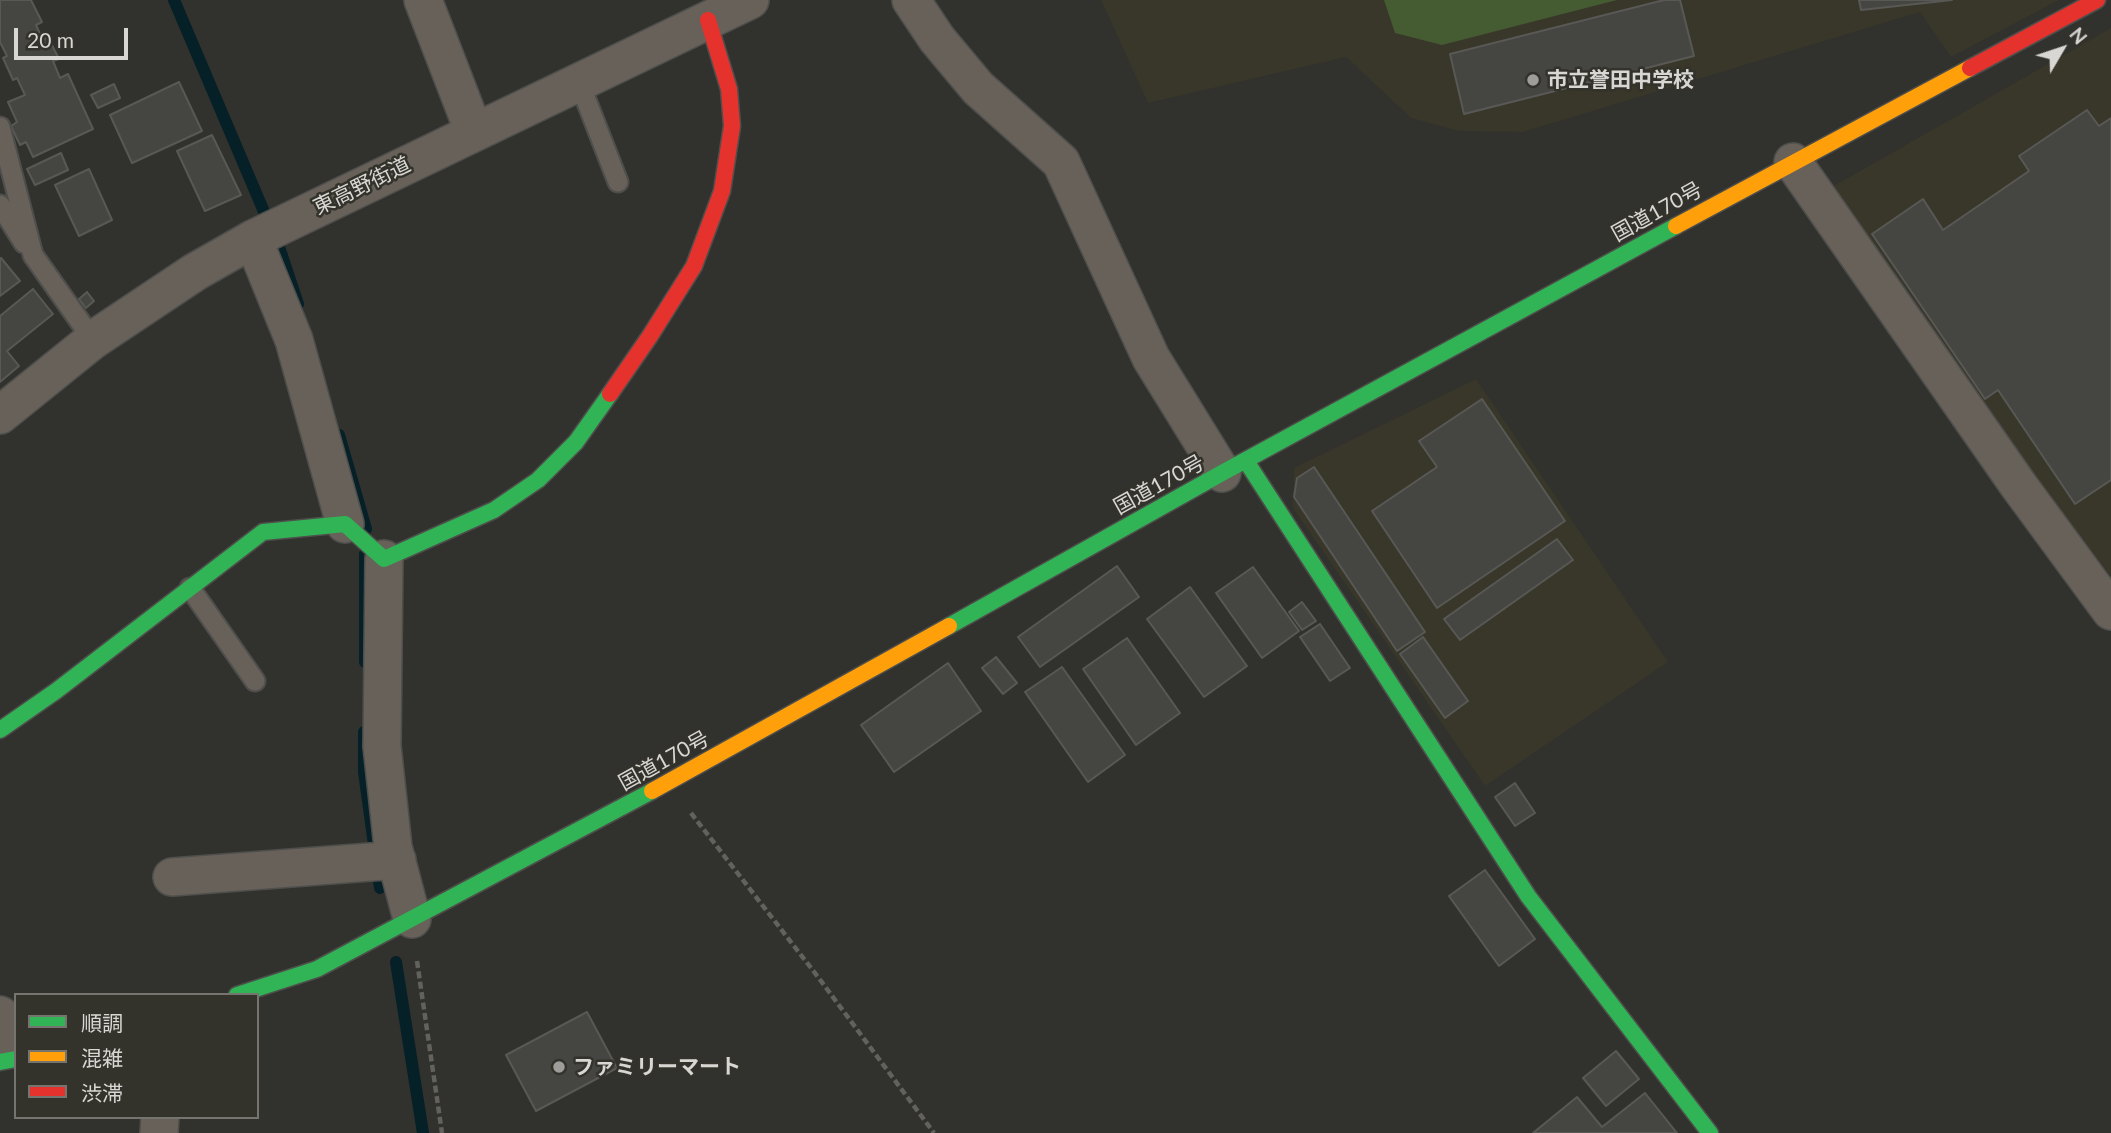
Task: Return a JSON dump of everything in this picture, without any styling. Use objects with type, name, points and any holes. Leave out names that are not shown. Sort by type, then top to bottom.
[{"type":"main road","name":"国道170号","points":[[243,993],[317,970],[668,783],[1234,467],[1793,162],[2098,0]]},
{"type":"main road","points":[[0,730],[56,691],[263,532],[345,524],[384,559],[494,510],[538,480],[576,442],[650,336],[694,266],[722,191],[732,126],[729,89],[708,20]]},
{"type":"main road","points":[[1234,467],[1528,896],[1710,1133]]},
{"type":"street","points":[[423,0],[474,132]]},
{"type":"street","name":"東高野街道","points":[[0,415],[93,340],[195,272],[265,233],[750,0]]},
{"type":"street","points":[[911,0],[937,40],[978,88],[1061,162],[1152,358],[1234,467]]},
{"type":"street","points":[[1793,162],[2019,486],[2111,611]]},
{"type":"street","points":[[265,233],[345,524]]},
{"type":"street","points":[[384,559],[382,746],[393,847],[412,919]]},
{"type":"street","points":[[172,877],[397,860]]},
{"type":"street","points":[[0,1014],[14,1042]]},
{"type":"lane","points":[[579,82],[618,182]]},
{"type":"lane","points":[[0,127],[33,255]]},
{"type":"lane","points":[[0,205],[93,340]]},
{"type":"lane","points":[[190,588],[255,681]]},
{"type":"path","points":[[668,783],[934,1133]]},
{"type":"path","points":[[412,919],[442,1133]]},
{"type":"shaded area","name":"市立誉田中学校","points":[[1101,0],[2059,0],[1951,57],[1920,12],[1523,132],[1459,131],[1411,118],[1346,57],[1148,103]]},
{"type":"shaded area","points":[[2111,28],[2111,576],[1996,430],[1825,191]]},
{"type":"shaded area","points":[[1476,379],[1668,662],[1485,786],[1293,508],[1294,468]]},
{"type":"green space","points":[[1384,0],[1617,0],[1442,45],[1395,33]]},
{"type":"building","points":[[0,0],[31,0],[42,22],[36,25],[43,40],[48,37],[59,59],[53,61],[60,78],[68,74],[93,129],[33,157],[26,142],[20,145],[11,126],[17,122],[8,102],[25,95],[17,78],[13,80],[3,58],[7,56],[0,42]]},
{"type":"building","points":[[1664,0],[1680,0],[1694,56],[1464,114],[1450,54]]},
{"type":"building","points":[[1859,0],[1952,0],[1861,10]]},
{"type":"building","points":[[179,82],[202,131],[132,163],[110,115]]},
{"type":"building","points":[[114,84],[120,98],[98,108],[91,95]]},
{"type":"building","points":[[2087,110],[2099,126],[2111,118],[2111,480],[2075,504],[1998,390],[1985,399],[1872,234],[1923,199],[1943,230],[2029,171],[2019,156]]},
{"type":"building","points":[[212,135],[241,195],[205,211],[177,151]]},
{"type":"building","points":[[61,153],[68,170],[35,185],[27,169]]},
{"type":"building","points":[[89,169],[112,220],[79,236],[55,185]]},
{"type":"building","points":[[0,259],[20,281],[0,296]]},
{"type":"building","points":[[33,289],[53,314],[7,351],[19,366],[0,382],[0,316]]},
{"type":"building","points":[[87,292],[94,301],[86,308],[79,299]]},
{"type":"building","points":[[1482,399],[1565,521],[1437,608],[1372,511],[1437,467],[1419,441]]},
{"type":"building","points":[[1314,467],[1425,632],[1397,651],[1294,497],[1297,478]]},
{"type":"building","points":[[1557,539],[1573,560],[1460,640],[1444,619]]},
{"type":"building","points":[[1117,566],[1139,597],[1040,667],[1018,637]]},
{"type":"building","points":[[1253,567],[1299,631],[1262,658],[1216,593]]},
{"type":"building","points":[[1190,587],[1247,666],[1204,697],[1147,619]]},
{"type":"building","points":[[1302,602],[1316,621],[1302,630],[1289,612]]},
{"type":"building","points":[[1320,624],[1350,668],[1330,681],[1300,637]]},
{"type":"building","points":[[1423,637],[1468,701],[1445,718],[1400,654]]},
{"type":"building","points":[[1127,638],[1180,713],[1136,745],[1083,669]]},
{"type":"building","points":[[996,657],[1017,683],[1003,694],[982,668]]},
{"type":"building","points":[[948,663],[981,711],[894,772],[861,725]]},
{"type":"building","points":[[1062,667],[1125,755],[1088,782],[1025,692]]},
{"type":"building","points":[[1515,783],[1535,813],[1515,826],[1495,797]]},
{"type":"building","points":[[1485,870],[1535,939],[1499,966],[1449,896]]},
{"type":"building","points":[[587,1012],[617,1068],[536,1111],[506,1055]]},
{"type":"building","points":[[1616,1051],[1639,1079],[1606,1106],[1583,1078]]},
{"type":"building","points":[[1645,1093],[1677,1133],[1533,1133],[1577,1097],[1602,1127]]},
{"type":"waterway","points":[[174,0],[279,247],[298,304]]},
{"type":"waterway","points":[[339,435],[366,529]]},
{"type":"waterway","points":[[365,554],[365,662]]},
{"type":"waterway","points":[[364,732],[364,772],[380,888]]},
{"type":"waterway","points":[[396,962],[423,1133]]},
{"type":"traffic: fast","points":[[949,626],[1222,473],[1676,226]]},
{"type":"traffic: fast","points":[[0,730],[56,691],[263,532],[345,524],[384,559],[494,510],[538,480],[576,442],[610,394]]},
{"type":"traffic: fast","points":[[1246,461],[1528,896],[1710,1133]]},
{"type":"traffic: fast","points":[[243,993],[317,969],[652,791]]},
{"type":"traffic: fast","points":[[0,1062],[14,1059]]},
{"type":"traffic: slow","points":[[1676,226],[1970,68]]},
{"type":"traffic: slow","points":[[652,791],[949,626]]},
{"type":"traffic: jam","points":[[1970,68],[2097,0]]},
{"type":"traffic: jam","points":[[610,394],[694,266],[722,191],[732,126],[729,89],[708,20]]},
{"type":"place","name":"市立誉田中学校","points":[[1533,80]]},
{"type":"place","name":"ファミリーマート","points":[[559,1067]]}]
